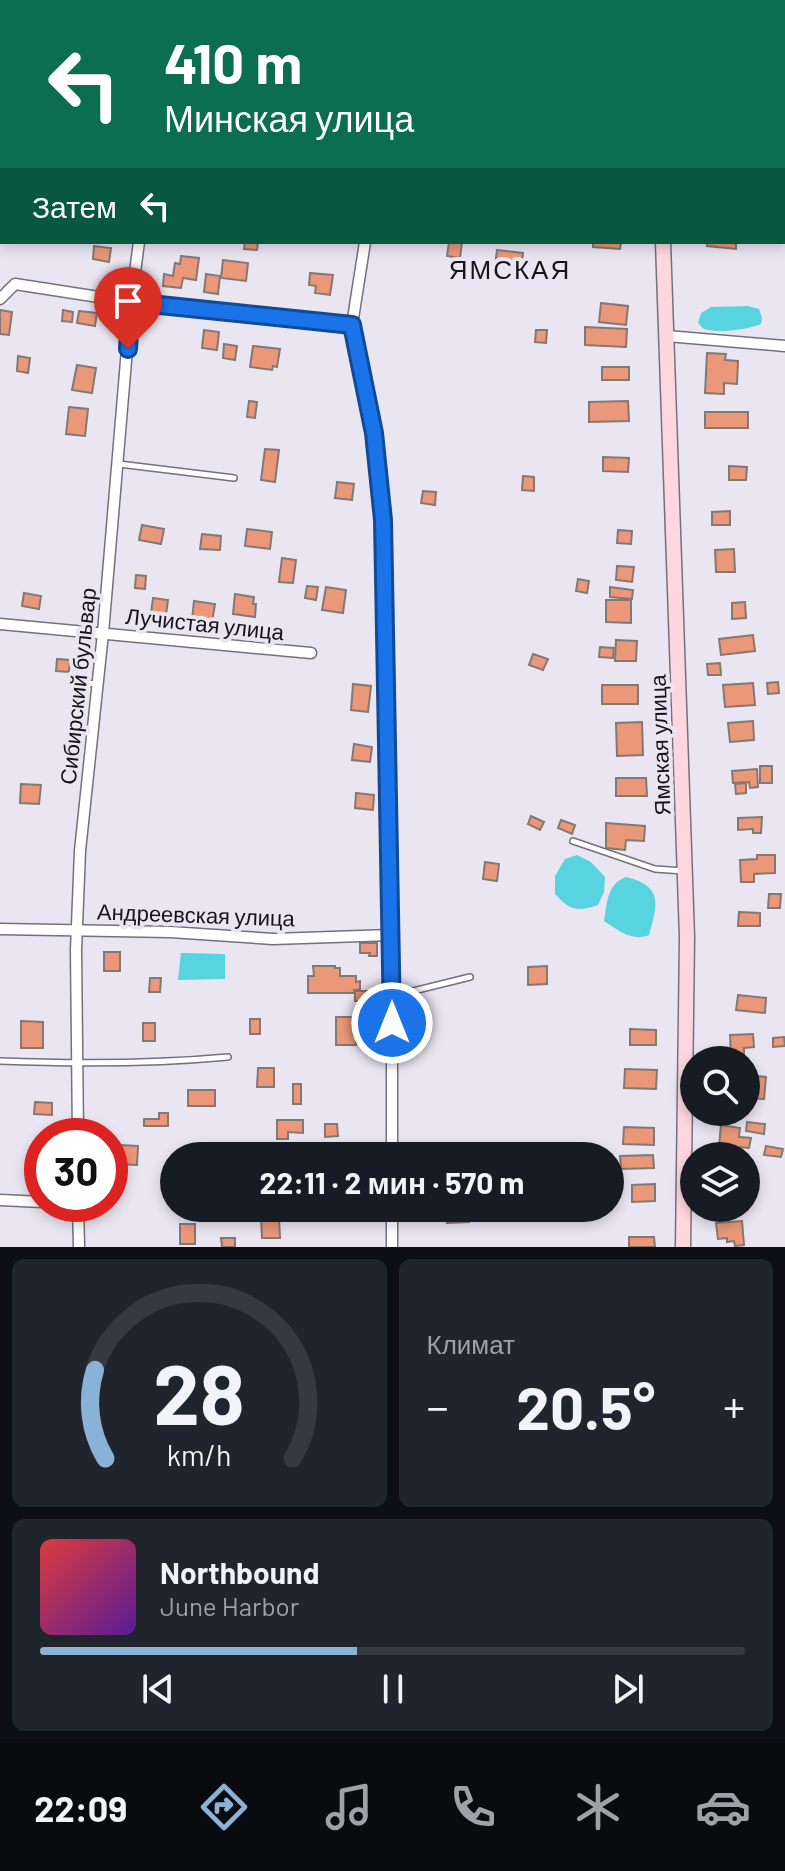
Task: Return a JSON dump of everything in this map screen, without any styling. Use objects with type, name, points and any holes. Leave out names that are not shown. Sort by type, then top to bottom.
[{"type":"main road","name":"Ямская улица","points":[[663,244],[687,955],[683,1247]]},
{"type":"street","name":"Сибирский бульвар","points":[[78,1118],[80,851],[139,244]]},
{"type":"street","points":[[365,244],[352,325],[374,433],[383,520],[392,1142]]},
{"type":"street","points":[[0,299],[15,284],[131,302],[352,325]]},
{"type":"street","points":[[667,336],[785,346]]},
{"type":"street","name":"Лучистая улица","points":[[0,624],[311,653]]},
{"type":"street","name":"Андреевская улица","points":[[0,929],[170,932],[273,939],[391,935]]},
{"type":"street","points":[[0,1200],[24,1201]]},
{"type":"street","points":[[78,1222],[79,1247]]},
{"type":"street","points":[[392,1222],[392,1247]]},
{"type":"lane","points":[[118,464],[234,478]]},
{"type":"lane","points":[[75,682],[97,684]]},
{"type":"lane","points":[[573,841],[655,869],[685,871]]},
{"type":"lane","points":[[392,996],[470,977]]},
{"type":"lane","points":[[0,1061],[77,1064],[176,1062],[228,1057]]},
{"type":"water","points":[[748,306],[759,309],[761,324],[721,331],[705,329],[698,323],[701,313],[711,307]]},
{"type":"water","points":[[577,855],[591,862],[605,877],[604,892],[598,905],[585,909],[566,904],[555,894],[555,876],[565,859]]},
{"type":"water","points":[[626,877],[646,886],[655,898],[649,935],[631,936],[604,921],[611,889]]},
{"type":"water","points":[[181,953],[225,954],[225,979],[178,980]]},
{"type":"building","points":[[245,244],[258,244],[257,250],[244,249]]},
{"type":"building","points":[[449,244],[462,244],[460,258],[447,256]]},
{"type":"building","points":[[593,244],[621,244],[620,249],[593,247]]},
{"type":"building","points":[[736,244],[736,249],[707,246]]},
{"type":"building","points":[[94,246],[111,248],[109,262],[93,259]]},
{"type":"building","points":[[497,250],[523,253],[521,269],[495,265]]},
{"type":"building","points":[[181,256],[199,258],[196,280],[183,278],[181,288],[163,286],[164,274],[173,276],[175,263],[180,264]]},
{"type":"building","points":[[223,260],[248,263],[246,281],[221,278]]},
{"type":"building","points":[[310,273],[333,275],[330,295],[315,293],[316,286],[309,285]]},
{"type":"building","points":[[206,274],[220,276],[218,294],[204,292]]},
{"type":"building","points":[[601,303],[628,306],[626,325],[599,322]]},
{"type":"building","points":[[0,310],[12,312],[9,335],[0,334]]},
{"type":"building","points":[[63,310],[73,312],[72,322],[62,321]]},
{"type":"building","points":[[79,311],[97,313],[95,326],[77,323]]},
{"type":"building","points":[[585,327],[627,329],[626,347],[585,345]]},
{"type":"building","points":[[204,330],[219,332],[217,350],[202,348]]},
{"type":"building","points":[[536,330],[547,330],[546,343],[535,342]]},
{"type":"building","points":[[224,344],[237,346],[235,360],[223,358]]},
{"type":"building","points":[[253,346],[280,349],[277,367],[273,366],[272,370],[250,367]]},
{"type":"building","points":[[707,353],[726,354],[725,360],[738,361],[737,384],[724,383],[724,394],[705,393]]},
{"type":"building","points":[[18,356],[30,358],[28,373],[17,371]]},
{"type":"building","points":[[77,365],[96,368],[92,393],[72,390]]},
{"type":"building","points":[[602,367],[629,367],[629,380],[602,380]]},
{"type":"building","points":[[249,401],[257,402],[255,418],[247,417]]},
{"type":"building","points":[[628,401],[629,421],[589,422],[589,402]]},
{"type":"building","points":[[69,407],[88,409],[85,436],[66,434]]},
{"type":"building","points":[[705,412],[748,412],[748,428],[705,428]]},
{"type":"building","points":[[265,449],[279,450],[275,482],[261,480]]},
{"type":"building","points":[[603,457],[629,458],[628,472],[603,471]]},
{"type":"building","points":[[729,466],[747,467],[746,480],[729,480]]},
{"type":"building","points":[[523,476],[534,477],[534,491],[522,490]]},
{"type":"building","points":[[337,482],[354,484],[352,500],[335,498]]},
{"type":"building","points":[[423,491],[436,492],[435,505],[421,503]]},
{"type":"building","points":[[730,511],[730,525],[712,525],[712,512]]},
{"type":"building","points":[[142,525],[164,529],[161,544],[139,540]]},
{"type":"building","points":[[247,529],[272,532],[270,549],[245,546]]},
{"type":"building","points":[[618,530],[632,531],[631,544],[617,543]]},
{"type":"building","points":[[202,534],[221,536],[220,550],[200,549]]},
{"type":"building","points":[[734,549],[735,572],[716,572],[715,550]]},
{"type":"building","points":[[282,558],[296,560],[293,583],[279,582]]},
{"type":"building","points":[[617,566],[634,567],[632,582],[616,580]]},
{"type":"building","points":[[136,575],[146,576],[145,589],[135,588]]},
{"type":"building","points":[[578,579],[589,581],[587,593],[576,591]]},
{"type":"building","points":[[307,586],[318,587],[316,600],[305,598]]},
{"type":"building","points":[[326,587],[346,590],[343,613],[322,610]]},
{"type":"building","points":[[610,587],[633,590],[632,599],[610,597]]},
{"type":"building","points":[[24,593],[41,596],[39,609],[22,606]]},
{"type":"building","points":[[235,594],[254,597],[255,617],[233,614]]},
{"type":"building","points":[[153,598],[168,600],[166,615],[151,613]]},
{"type":"building","points":[[606,600],[631,600],[631,623],[606,622]]},
{"type":"building","points":[[194,601],[215,604],[212,622],[192,620]]},
{"type":"building","points":[[745,602],[746,618],[732,619],[732,603]]},
{"type":"building","points":[[753,635],[755,651],[721,655],[719,639]]},
{"type":"building","points":[[616,640],[637,641],[636,661],[615,661]]},
{"type":"building","points":[[600,647],[614,648],[613,658],[599,657]]},
{"type":"building","points":[[533,654],[548,659],[543,670],[529,665]]},
{"type":"building","points":[[57,659],[70,660],[69,672],[56,671]]},
{"type":"building","points":[[720,663],[721,675],[708,675],[707,664]]},
{"type":"building","points":[[778,682],[779,693],[768,694],[767,683]]},
{"type":"building","points":[[753,683],[755,705],[725,707],[723,685]]},
{"type":"building","points":[[353,684],[371,686],[368,712],[351,710]]},
{"type":"building","points":[[602,685],[638,685],[638,704],[602,704]]},
{"type":"building","points":[[753,721],[754,740],[730,742],[728,723]]},
{"type":"building","points":[[642,722],[643,755],[617,756],[616,723]]},
{"type":"building","points":[[354,744],[372,747],[370,762],[352,760]]},
{"type":"building","points":[[760,766],[772,766],[772,783],[760,783]]},
{"type":"building","points":[[757,769],[758,787],[750,788],[749,782],[733,783],[732,771]]},
{"type":"building","points":[[616,778],[646,778],[647,796],[616,796]]},
{"type":"building","points":[[746,783],[746,793],[736,794],[735,784]]},
{"type":"building","points":[[21,784],[41,785],[39,804],[20,803]]},
{"type":"building","points":[[356,793],[374,795],[373,810],[355,808]]},
{"type":"building","points":[[531,816],[544,822],[540,830],[528,824]]},
{"type":"building","points":[[762,817],[761,833],[753,833],[753,829],[738,830],[738,818]]},
{"type":"building","points":[[561,820],[575,825],[572,834],[558,828]]},
{"type":"building","points":[[606,823],[645,826],[644,841],[626,840],[625,850],[606,848]]},
{"type":"building","points":[[757,855],[775,855],[775,873],[754,874],[754,882],[741,882],[740,860],[757,859]]},
{"type":"building","points":[[485,862],[499,864],[497,881],[483,879]]},
{"type":"building","points":[[769,894],[781,894],[780,908],[768,908]]},
{"type":"building","points":[[739,912],[760,913],[760,926],[738,926]]},
{"type":"building","points":[[360,943],[377,943],[377,956],[360,953]]},
{"type":"building","points":[[104,952],[120,952],[120,971],[104,971]]},
{"type":"building","points":[[313,966],[335,966],[340,968],[340,976],[356,976],[356,982],[360,981],[360,990],[354,990],[355,993],[308,993],[308,976],[314,976]]},
{"type":"building","points":[[547,966],[547,984],[528,985],[528,967]]},
{"type":"building","points":[[150,978],[161,978],[160,992],[149,992]]},
{"type":"building","points":[[355,991],[377,991],[377,1001],[355,1001]]},
{"type":"building","points":[[738,995],[766,998],[765,1013],[736,1010]]},
{"type":"building","points":[[336,1017],[356,1017],[356,1045],[336,1045]]},
{"type":"building","points":[[250,1019],[260,1019],[260,1034],[250,1034]]},
{"type":"building","points":[[21,1021],[43,1022],[43,1048],[21,1048]]},
{"type":"building","points":[[143,1023],[155,1023],[155,1041],[143,1041]]},
{"type":"building","points":[[630,1029],[656,1030],[656,1045],[630,1045]]},
{"type":"building","points":[[753,1034],[754,1046],[730,1046],[730,1035]]},
{"type":"building","points":[[784,1037],[785,1046],[773,1047],[773,1038]]},
{"type":"building","points":[[258,1068],[274,1068],[274,1087],[257,1087]]},
{"type":"building","points":[[625,1069],[657,1070],[656,1089],[624,1088]]},
{"type":"building","points":[[760,1076],[766,1077],[764,1099],[760,1099]]},
{"type":"building","points":[[293,1084],[301,1084],[301,1104],[293,1104]]},
{"type":"building","points":[[188,1090],[215,1090],[215,1106],[188,1106]]},
{"type":"building","points":[[35,1102],[52,1103],[52,1115],[34,1114]]},
{"type":"building","points":[[159,1113],[168,1113],[168,1126],[144,1126],[144,1119],[159,1119]]},
{"type":"building","points":[[277,1120],[303,1120],[303,1133],[288,1132],[288,1139],[277,1139]]},
{"type":"building","points":[[325,1124],[337,1124],[338,1136],[325,1137]]},
{"type":"building","points":[[765,1124],[764,1134],[746,1131],[747,1126]]},
{"type":"building","points":[[721,1126],[740,1128],[739,1137],[751,1138],[750,1142],[719,1142]]},
{"type":"building","points":[[624,1127],[654,1128],[654,1145],[623,1142]]},
{"type":"building","points":[[128,1145],[138,1146],[137,1165],[128,1165]]},
{"type":"building","points":[[766,1146],[783,1149],[781,1157],[764,1155]]},
{"type":"building","points":[[653,1155],[654,1168],[624,1169],[624,1156]]},
{"type":"building","points":[[655,1184],[655,1201],[632,1202],[632,1185]]},
{"type":"building","points":[[261,1222],[279,1222],[280,1238],[262,1238]]},
{"type":"building","points":[[742,1222],[744,1245],[735,1246],[734,1241],[727,1242],[727,1238],[718,1239],[716,1223]]},
{"type":"building","points":[[180,1224],[195,1224],[195,1244],[180,1244]]},
{"type":"building","points":[[629,1237],[654,1237],[655,1247],[629,1247]]},
{"type":"building","points":[[221,1238],[235,1238],[235,1247],[222,1247]]},
{"type":"district","name":"ЯМСКАЯ","points":[[510,268]]},
{"type":"route","points":[[128,349],[131,302],[352,325],[374,433],[383,520],[392,1023]]}]
